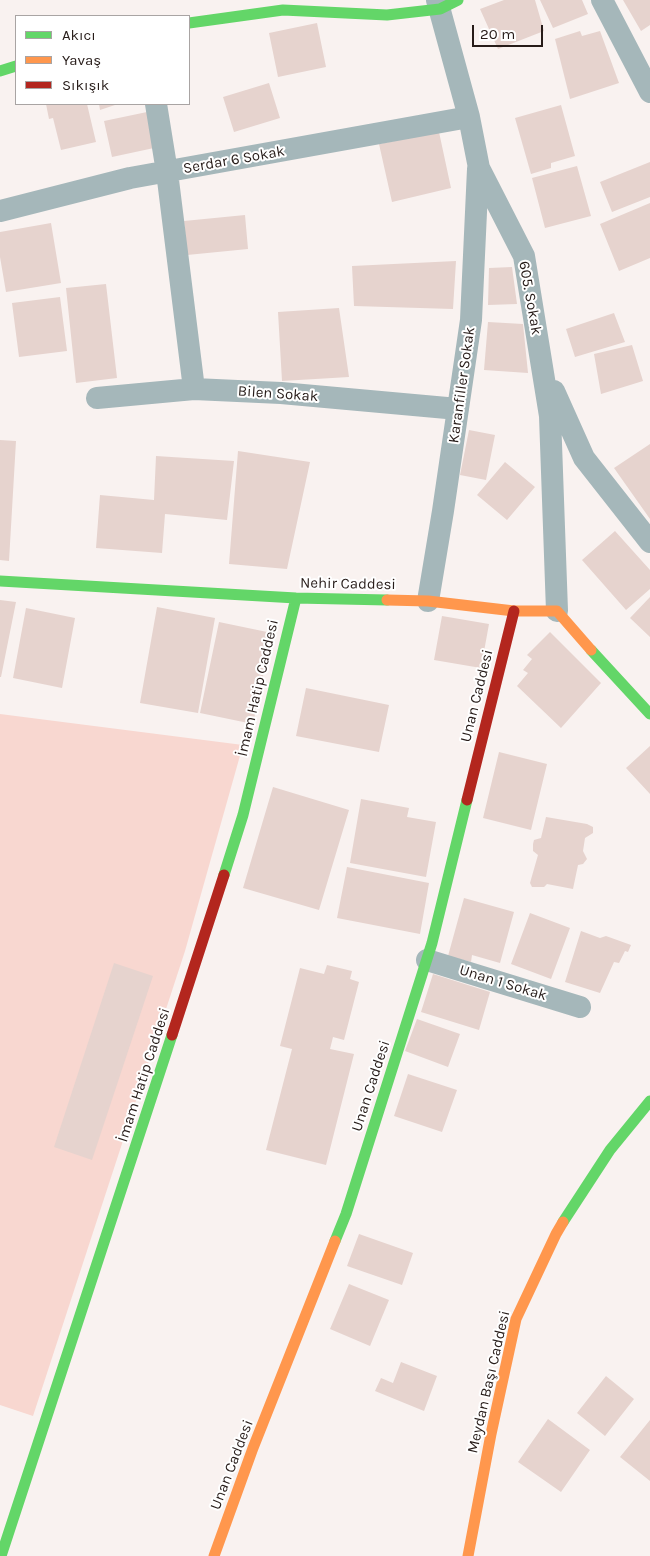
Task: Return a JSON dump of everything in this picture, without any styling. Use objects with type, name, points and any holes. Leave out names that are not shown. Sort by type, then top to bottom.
[{"type":"street","points":[[602,0],[650,92]]},
{"type":"street","points":[[190,23],[283,10],[387,15],[445,3]]},
{"type":"street","name":"605. Sokak","points":[[445,3],[478,168],[524,256],[550,416],[557,611]]},
{"type":"street","points":[[0,71],[15,66]]},
{"type":"street","points":[[156,105],[167,172],[194,389]]},
{"type":"street","name":"Serdar 6 Sokak","points":[[0,210],[130,178],[469,117]]},
{"type":"street","name":"Karanfiller Sokak","points":[[428,601],[444,511],[471,320],[478,168]]},
{"type":"street","points":[[542,365],[584,458],[650,542]]},
{"type":"street","name":"Bilen Sokak","points":[[97,398],[194,389],[281,393],[458,409]]},
{"type":"street","name":"Nehir Caddesi","points":[[0,581],[296,598],[428,601],[514,610],[557,611]]},
{"type":"street","name":"İmam Hatip Caddesi","points":[[0,1556],[116,1212],[243,815],[296,598]]},
{"type":"street","name":"Unan Caddesi","points":[[214,1556],[253,1448],[346,1214],[427,960],[514,610]]},
{"type":"street","points":[[557,611],[650,714]]},
{"type":"street","name":"Unan 1 Sokak","points":[[427,960],[580,1006]]},
{"type":"street","name":"Meydan Başı Caddesi","points":[[468,1556],[491,1434],[516,1319],[556,1234],[610,1150],[649,1105]]},
{"type":"shaded area","points":[[0,714],[243,745],[185,951],[33,1416],[0,1405]]},
{"type":"building","points":[[504,0],[535,0],[544,31],[498,49],[480,9]]},
{"type":"building","points":[[540,0],[582,0],[588,14],[553,28]]},
{"type":"building","points":[[623,0],[650,0],[650,25],[641,31]]},
{"type":"building","points":[[317,23],[326,67],[278,77],[269,33]]},
{"type":"building","points":[[580,31],[582,36],[600,31],[619,83],[570,99],[555,39]]},
{"type":"building","points":[[269,83],[280,118],[234,132],[223,97]]},
{"type":"building","points":[[46,105],[87,105],[96,142],[61,150],[53,118],[49,119]]},
{"type":"building","points":[[99,105],[115,105],[100,110]]},
{"type":"building","points":[[561,105],[575,156],[551,163],[551,168],[531,174],[515,118]]},
{"type":"building","points":[[147,112],[154,148],[112,157],[104,121]]},
{"type":"building","points":[[439,132],[451,188],[392,202],[379,144]]},
{"type":"building","points":[[650,162],[650,197],[612,212],[600,182]]},
{"type":"building","points":[[577,166],[591,216],[545,228],[532,178]]},
{"type":"building","points":[[650,203],[650,258],[619,271],[600,224]]},
{"type":"building","points":[[245,215],[248,249],[187,255],[184,221]]},
{"type":"building","points":[[51,223],[61,283],[6,292],[0,257],[0,232]]},
{"type":"building","points":[[456,261],[453,309],[354,306],[352,266]]},
{"type":"building","points":[[512,267],[517,304],[488,305],[489,268]]},
{"type":"building","points":[[106,284],[117,378],[76,383],[66,288]]},
{"type":"building","points":[[60,297],[67,351],[19,357],[12,303]]},
{"type":"building","points":[[339,308],[349,377],[282,381],[278,312]]},
{"type":"building","points":[[614,313],[625,342],[575,357],[566,329]]},
{"type":"building","points":[[488,322],[523,324],[528,373],[484,370]]},
{"type":"building","points":[[632,345],[643,381],[601,394],[594,354]]},
{"type":"building","points":[[469,430],[495,435],[486,480],[460,475]]},
{"type":"building","points":[[0,440],[16,441],[9,561],[0,560]]},
{"type":"building","points":[[650,444],[650,519],[614,468]]},
{"type":"building","points":[[238,451],[310,462],[287,569],[229,564]]},
{"type":"building","points":[[156,456],[234,461],[227,520],[165,514],[162,553],[96,548],[100,495],[154,500]]},
{"type":"building","points":[[505,462],[535,487],[507,520],[477,495]]},
{"type":"building","points":[[615,531],[650,570],[650,589],[626,610],[582,560]]},
{"type":"building","points":[[650,597],[650,637],[630,618]]},
{"type":"building","points":[[0,600],[16,602],[1,677],[0,677]]},
{"type":"building","points":[[157,607],[215,618],[198,713],[140,703]]},
{"type":"building","points":[[26,608],[75,618],[62,688],[13,678]]},
{"type":"building","points":[[442,616],[489,624],[481,668],[434,660]]},
{"type":"building","points":[[219,622],[272,633],[253,724],[200,713]]},
{"type":"building","points":[[550,632],[601,683],[561,728],[517,686],[528,673],[523,670],[532,659],[527,655]]},
{"type":"building","points":[[306,688],[389,705],[379,752],[296,736]]},
{"type":"building","points":[[650,746],[650,794],[626,768]]},
{"type":"building","points":[[499,752],[547,764],[531,830],[483,818]]},
{"type":"building","points":[[273,787],[349,810],[319,910],[243,888]]},
{"type":"building","points":[[361,799],[409,808],[407,817],[436,822],[426,877],[350,863]]},
{"type":"building","points":[[546,817],[587,824],[593,827],[593,833],[585,838],[583,851],[587,859],[583,864],[578,865],[573,889],[547,884],[544,887],[532,887],[530,883],[538,855],[533,851],[533,844],[534,840],[541,838]]},
{"type":"building","points":[[347,867],[429,883],[420,934],[337,918]]},
{"type":"building","points":[[464,898],[514,912],[500,963],[472,955],[471,962],[448,956]]},
{"type":"building","points":[[530,913],[570,928],[551,979],[511,964]]},
{"type":"building","points":[[581,931],[600,938],[606,936],[631,945],[628,952],[625,951],[619,963],[614,962],[600,993],[565,982]]},
{"type":"building","points":[[114,963],[153,976],[92,1160],[54,1147]]},
{"type":"building","points":[[327,965],[352,971],[350,979],[359,982],[344,1040],[333,1037],[330,1049],[354,1054],[326,1165],[266,1150],[292,1049],[280,1046],[300,968],[324,974]]},
{"type":"building","points":[[433,974],[490,992],[479,1030],[421,1012]]},
{"type":"building","points":[[417,1019],[460,1034],[448,1067],[405,1051]]},
{"type":"building","points":[[408,1074],[457,1090],[442,1132],[394,1116]]},
{"type":"building","points":[[359,1234],[413,1253],[402,1285],[347,1266]]},
{"type":"building","points":[[349,1284],[389,1300],[370,1346],[330,1329]]},
{"type":"building","points":[[401,1362],[437,1376],[424,1411],[375,1391],[381,1378],[393,1383]]},
{"type":"building","points":[[606,1376],[634,1399],[605,1436],[577,1413]]},
{"type":"building","points":[[548,1419],[590,1450],[561,1492],[518,1462]]},
{"type":"building","points":[[650,1420],[650,1481],[620,1457]]},
{"type":"traffic: fast","points":[[190,23],[283,10],[387,15],[440,9],[458,0]]},
{"type":"traffic: fast","points":[[0,71],[15,66]]},
{"type":"traffic: fast","points":[[0,581],[296,598],[387,600]]},
{"type":"traffic: fast","points":[[224,875],[243,815],[296,598]]},
{"type":"traffic: fast","points":[[591,650],[650,714]]},
{"type":"traffic: fast","points":[[335,1241],[346,1214],[432,943],[467,800]]},
{"type":"traffic: fast","points":[[1,1556],[172,1035]]},
{"type":"traffic: fast","points":[[563,1222],[610,1150],[650,1101]]},
{"type":"traffic: slow","points":[[387,600],[428,601],[514,611],[557,611],[591,650]]},
{"type":"traffic: slow","points":[[468,1556],[491,1434],[516,1319],[563,1222]]},
{"type":"traffic: slow","points":[[214,1556],[253,1448],[335,1241]]},
{"type":"traffic: jam","points":[[467,800],[514,611]]},
{"type":"traffic: jam","points":[[172,1035],[224,875]]}]
